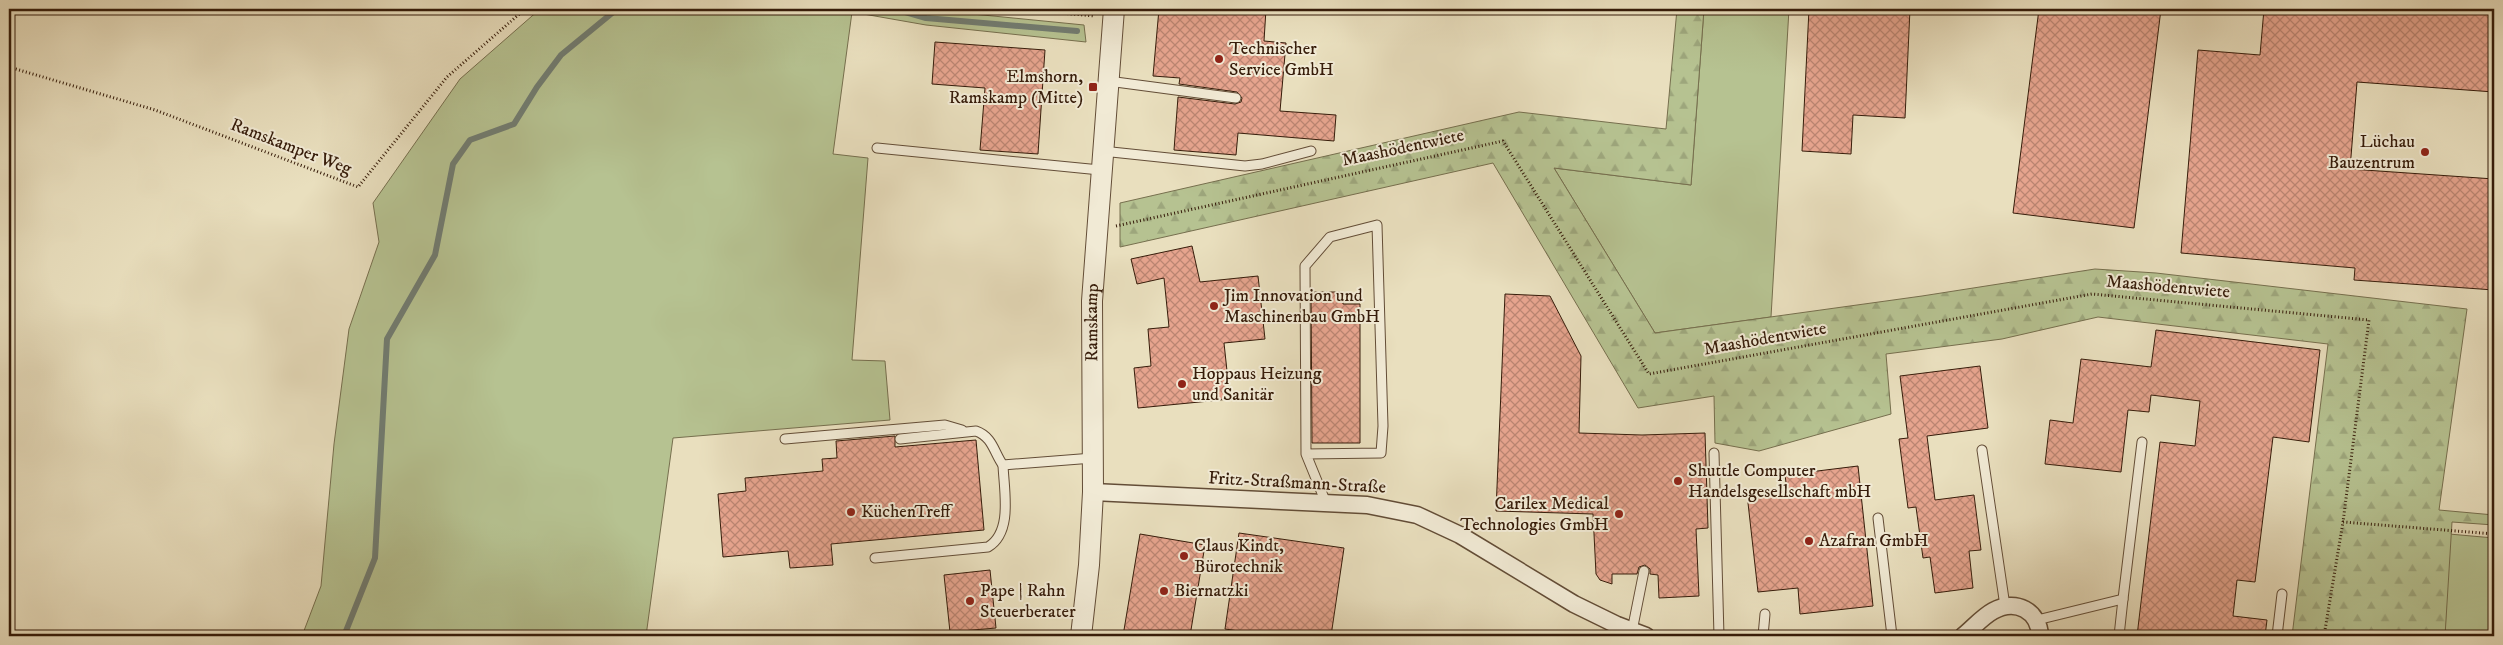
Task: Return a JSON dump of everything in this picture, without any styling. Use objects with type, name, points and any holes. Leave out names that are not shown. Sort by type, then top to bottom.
[{"type":"street","name":"Ramskamp","points":[[1081,636],[1089,565],[1094,492],[1092,301],[1113,13]]},
{"type":"street","name":"Fritz-Straßmann-Straße","points":[[1094,492],[1366,505],[1417,515],[1460,535],[1574,604],[1639,634]]},
{"type":"street","points":[[1963,636],[1988,614],[2005,606],[2024,608],[2038,628]]},
{"type":"lane","points":[[1108,80],[1236,98]]},
{"type":"lane","points":[[877,148],[1245,166],[1262,164],[1311,151]]},
{"type":"lane","points":[[1306,454],[1380,453],[1383,426],[1377,225],[1330,237],[1305,266],[1306,454],[1326,503]]},
{"type":"lane","points":[[785,439],[945,425],[967,432],[984,434],[1003,466],[1005,507],[1003,531],[996,542],[988,547],[875,558]]},
{"type":"lane","points":[[900,439],[967,432]]},
{"type":"lane","points":[[2119,636],[2142,442]]},
{"type":"lane","points":[[1982,450],[2005,606]]},
{"type":"lane","points":[[1714,453],[1719,636]]},
{"type":"lane","points":[[1003,466],[1093,458]]},
{"type":"lane","points":[[1878,518],[1892,636]]},
{"type":"lane","points":[[1639,634],[1644,572]]},
{"type":"lane","points":[[2277,636],[2282,594]]},
{"type":"lane","points":[[2038,628],[2124,599]]},
{"type":"lane","points":[[1763,636],[1765,614]]},
{"type":"path","name":"Ramskamper Weg","points":[[9,67],[155,110],[358,187],[447,77],[525,9]]},
{"type":"path","points":[[1015,9],[1113,13]]},
{"type":"path","name":"Maashödentwiete","points":[[1096,230],[1502,140],[1649,374],[2092,294],[2369,320],[2343,522]]},
{"type":"path","points":[[2324,636],[2343,522],[2494,534]]},
{"type":"green space","points":[[540,9],[922,9],[1084,25],[1086,42],[926,25],[852,12],[833,154],[868,158],[852,360],[885,361],[890,420],[673,438],[646,636],[302,636],[321,586],[334,444],[349,329],[379,242],[373,203],[460,79]]},
{"type":"green space","points":[[1677,9],[1704,9],[1691,185],[1554,168],[1655,333],[1922,296],[2095,269],[2156,273],[2467,309],[2439,510],[2494,515],[2494,525],[2452,522],[2445,636],[2292,636],[2328,344],[2098,317],[2002,339],[1886,354],[1891,414],[1759,451],[1715,443],[1714,396],[1638,408],[1493,163],[1120,247],[1120,203],[1519,112],[1666,129]]},
{"type":"green space","points":[[1704,9],[1789,9],[1771,317],[1655,333],[1554,168],[1691,185]]},
{"type":"green space","points":[[2449,534],[2494,538],[2494,636],[2445,636]]},
{"type":"building","points":[[1159,9],[1266,9],[1264,41],[1286,43],[1280,111],[1336,115],[1334,141],[1238,133],[1236,155],[1174,150],[1178,97],[1235,104],[1241,102],[1242,98],[1237,92],[1179,84],[1180,78],[1153,76]]},
{"type":"building","points":[[1809,9],[1910,9],[1905,118],[1853,115],[1851,154],[1802,151]]},
{"type":"building","points":[[2039,9],[2161,9],[2134,228],[2013,213]]},
{"type":"building","points":[[2264,9],[2494,9],[2494,92],[2357,82],[2350,169],[2494,179],[2494,290],[2354,280],[2355,268],[2181,253],[2198,50],[2260,55]]},
{"type":"building","points":[[935,42],[1045,50],[1038,154],[980,150],[985,88],[932,84]]},
{"type":"building","points":[[1192,246],[1200,282],[1258,276],[1265,339],[1224,343],[1230,399],[1138,408],[1134,368],[1151,366],[1148,329],[1169,327],[1164,278],[1137,284],[1131,259]]},
{"type":"building","points":[[1311,292],[1343,292],[1343,304],[1360,304],[1360,443],[1312,443]]},
{"type":"building","points":[[1505,294],[1550,296],[1581,356],[1579,433],[1642,435],[1705,433],[1708,528],[1696,529],[1699,596],[1659,598],[1658,575],[1650,574],[1650,569],[1645,565],[1639,567],[1637,574],[1612,574],[1612,584],[1600,580],[1596,574],[1593,514],[1496,511]]},
{"type":"building","points":[[2156,330],[2320,350],[2309,442],[2273,437],[2255,582],[2237,580],[2233,616],[2267,620],[2265,636],[2137,636],[2160,442],[2195,446],[2200,401],[2151,395],[2149,412],[2128,410],[2121,472],[2045,464],[2050,420],[2073,423],[2081,359],[2151,367]]},
{"type":"building","points":[[1980,366],[1988,428],[1927,436],[1935,500],[1974,495],[1981,550],[1969,551],[1973,588],[1935,593],[1930,557],[1923,558],[1916,507],[1908,508],[1899,439],[1908,438],[1900,376]]},
{"type":"building","name":"KüchenTreff","points":[[895,436],[895,447],[976,440],[984,530],[831,544],[833,565],[790,568],[788,551],[723,557],[718,494],[746,491],[745,478],[823,471],[822,459],[837,458],[836,441]]},
{"type":"building","name":"Azafran GmbH","points":[[1858,466],[1873,606],[1800,614],[1798,588],[1758,592],[1747,494],[1787,490],[1785,475]]},
{"type":"building","points":[[1239,533],[1344,548],[1331,636],[1274,636],[1225,629]]},
{"type":"building","name":"Biernatzki","points":[[1140,534],[1205,545],[1190,636],[1123,636]]},
{"type":"building","name":"Pape | Rahn Steuerberater","points":[[990,570],[996,628],[950,632],[944,575]]},
{"type":"waterway","points":[[344,636],[375,558],[387,339],[435,255],[453,164],[470,140],[514,124],[537,87],[561,55],[617,9]]},
{"type":"waterway","points":[[895,9],[926,18],[1077,31]]},
{"type":"place","name":"Technischer Service GmbH","points":[[1219,59]]},
{"type":"place","name":"Elmshorn, Ramskamp (Mitte)","points":[[1093,87]]},
{"type":"place","name":"Lüchau Bauzentrum","points":[[2425,152]]},
{"type":"place","name":"Jim Innovation und Maschinenbau GmbH","points":[[1214,306]]},
{"type":"place","name":"Hoppaus Heizung und Sanitär","points":[[1182,384]]},
{"type":"place","name":"Shuttle Computer Handelsgesellschaft mbH","points":[[1678,481]]},
{"type":"place","name":"KüchenTreff","points":[[851,512]]},
{"type":"place","name":"Carilex Medical Technologies GmbH","points":[[1619,514]]},
{"type":"place","name":"Azafran GmbH","points":[[1809,541]]},
{"type":"place","name":"Claus Kindt, Bürotechnik","points":[[1184,556]]},
{"type":"place","name":"Biernatzki","points":[[1164,591]]},
{"type":"place","name":"Pape | Rahn Steuerberater","points":[[970,601]]}]
